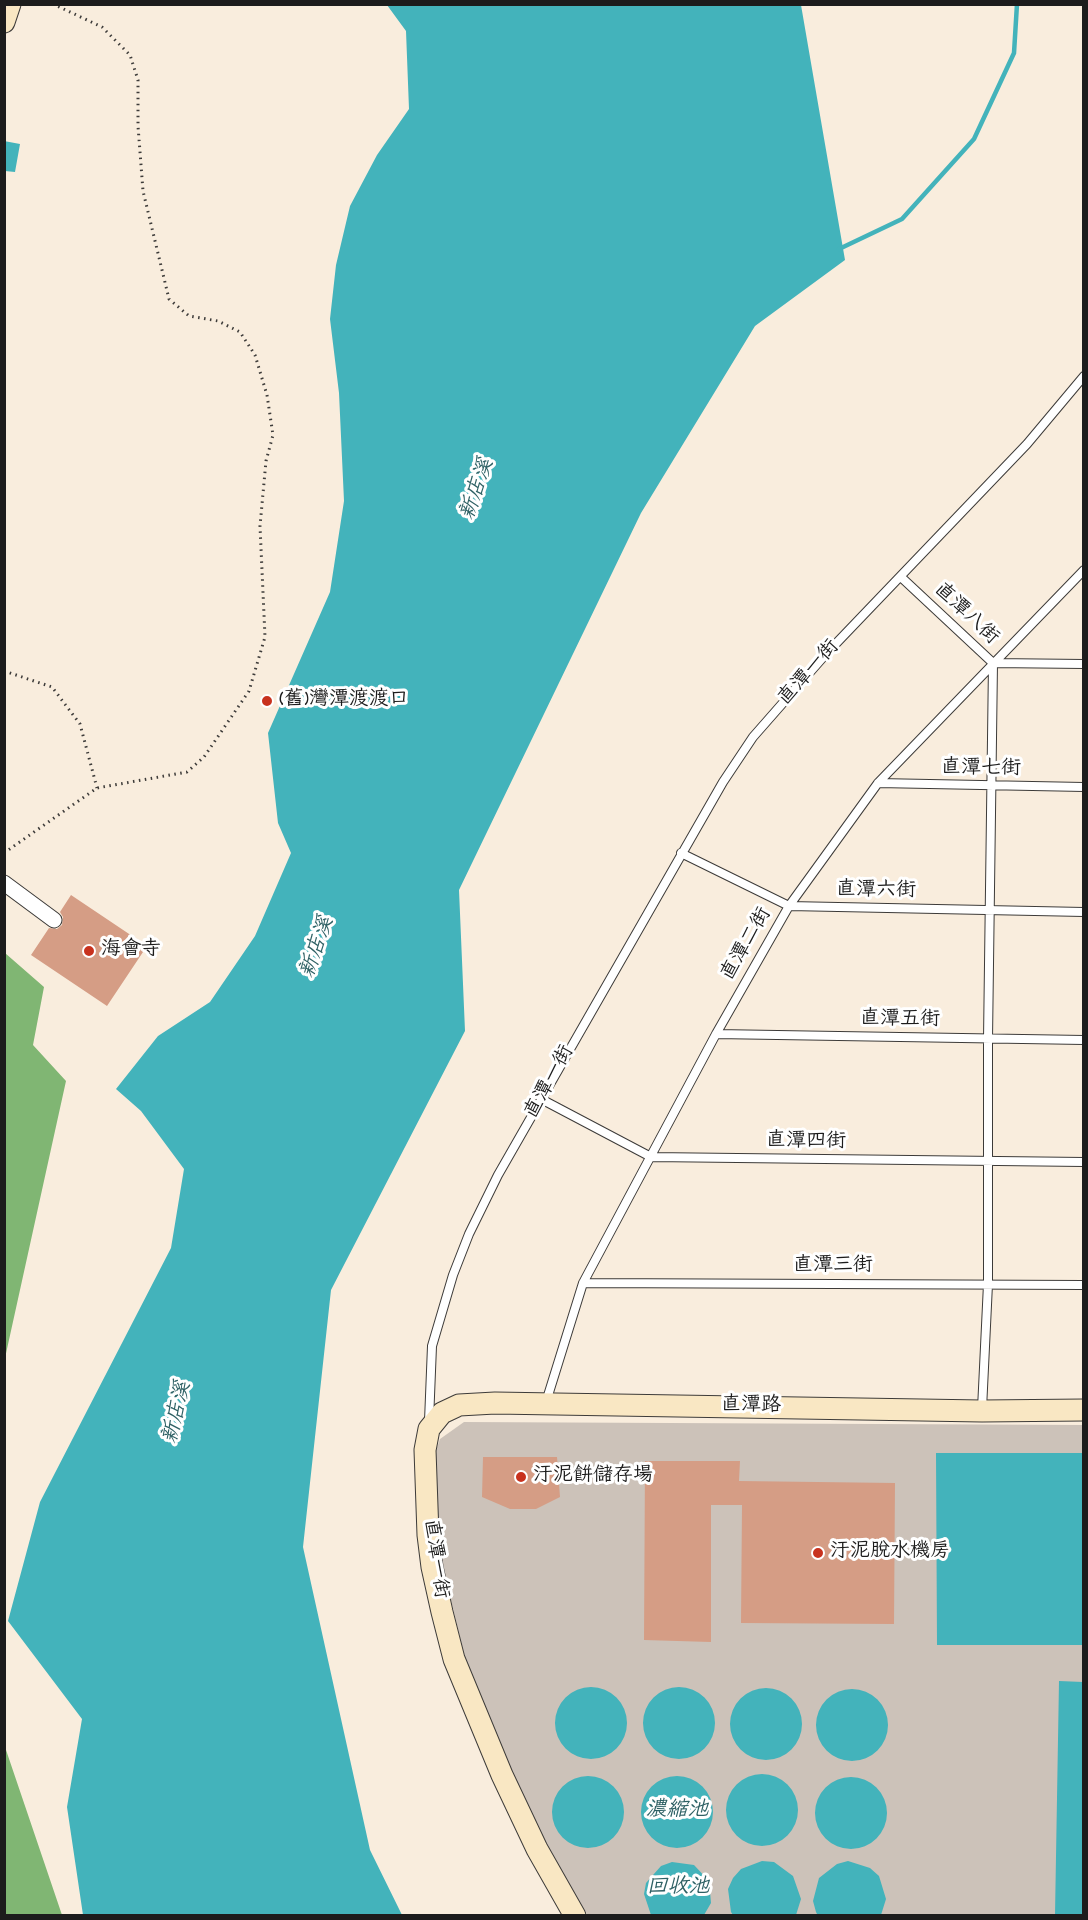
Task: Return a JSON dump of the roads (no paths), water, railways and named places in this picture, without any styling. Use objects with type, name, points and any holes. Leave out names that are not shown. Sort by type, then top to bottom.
[{"type":"street","points":[[4,22],[10,4]]},
{"type":"street","points":[[4,883],[54,920]]},
{"type":"street","name":"直潭路","points":[[429,1429],[442,1413],[459,1405],[545,1404],[982,1411],[1083,1410]]},
{"type":"street","name":"直潭一街","points":[[429,1429],[425,1469],[432,1566],[454,1659],[502,1775],[537,1849],[575,1916]]},
{"type":"lane","name":"直潭一街","points":[[429,1429],[432,1346],[453,1275],[469,1234],[541,1099],[681,853],[753,737],[825,656],[902,578],[1027,444],[1083,376]]},
{"type":"lane","name":"直潭二街","points":[[545,1404],[583,1283],[716,1034],[789,906],[878,783],[1083,570]]},
{"type":"lane","name":"直潭八街","points":[[902,578],[993,663],[1083,664]]},
{"type":"lane","points":[[982,1411],[988,1284],[989,911],[993,663]]},
{"type":"lane","name":"直潭七街","points":[[878,783],[990,788],[1083,788]]},
{"type":"lane","name":"直潭六街","points":[[681,853],[789,906],[1083,912]]},
{"type":"lane","name":"直潭五街","points":[[716,1034],[1083,1040]]},
{"type":"lane","name":"直潭四街","points":[[541,1099],[651,1157],[1083,1162]]},
{"type":"lane","name":"直潭三街","points":[[583,1283],[1083,1285]]},
{"type":"water","name":"新店溪","points":[[387,5],[801,5],[845,260],[755,326],[641,513],[459,890],[465,1031],[331,1290],[303,1547],[370,1850],[402,1915],[83,1915],[67,1807],[82,1719],[8,1621],[40,1502],[171,1248],[184,1169],[141,1111],[116,1089],[158,1036],[210,1002],[255,936],[291,853],[278,823],[268,733],[330,592],[344,501],[339,393],[330,319],[336,265],[350,206],[377,155],[409,109],[406,31]]},
{"type":"water","points":[[4,141],[20,144],[15,172],[5,171]]},
{"type":"water","points":[[936,1453],[1083,1453],[1083,1645],[937,1645]]},
{"type":"water","points":[[1059,1681],[1083,1682],[1083,1915],[1055,1915]]},
{"type":"water","name":"濃縮池","points":[[584,1687],[598,1687],[617,1697],[627,1716],[627,1730],[617,1749],[598,1759],[584,1759],[565,1749],[555,1730],[555,1716],[565,1697]]},
{"type":"water","name":"濃縮池","points":[[672,1687],[686,1687],[705,1697],[715,1716],[715,1730],[705,1749],[686,1759],[672,1759],[653,1749],[643,1730],[643,1716],[653,1697]]},
{"type":"water","points":[[759,1688],[773,1688],[792,1698],[802,1717],[802,1731],[792,1750],[773,1760],[759,1760],[740,1750],[730,1731],[730,1717],[740,1698]]},
{"type":"water","points":[[845,1689],[859,1689],[878,1699],[888,1718],[888,1732],[878,1751],[859,1761],[845,1761],[826,1751],[816,1732],[816,1718],[826,1699]]},
{"type":"water","name":"濃縮池","points":[[755,1774],[769,1774],[788,1784],[798,1803],[798,1817],[788,1836],[769,1846],[755,1846],[736,1836],[726,1817],[726,1803],[736,1784]]},
{"type":"water","name":"濃縮池","points":[[581,1776],[595,1776],[614,1786],[624,1805],[624,1819],[614,1838],[595,1848],[581,1848],[562,1838],[552,1819],[552,1805],[562,1786]]},
{"type":"water","name":"濃縮池","points":[[684,1776],[703,1786],[711,1798],[713,1812],[711,1826],[703,1838],[691,1846],[670,1848],[651,1838],[643,1826],[641,1805],[651,1786],[663,1778]]},
{"type":"water","points":[[844,1777],[858,1777],[877,1787],[887,1806],[887,1820],[877,1839],[858,1849],[844,1849],[825,1839],[815,1820],[815,1806],[825,1787]]},
{"type":"water","name":"濃縮池","points":[[762,1861],[774,1862],[793,1876],[801,1899],[796,1915],[733,1915],[731,1912],[728,1889],[733,1878],[741,1869]]},
{"type":"water","points":[[848,1861],[870,1868],[879,1876],[886,1899],[881,1915],[818,1916],[813,1901],[819,1878],[837,1864]]},
{"type":"water","name":"回收池","points":[[672,1862],[694,1865],[709,1881],[711,1903],[704,1915],[651,1915],[644,1894],[646,1883],[661,1866]]},
{"type":"waterway","points":[[839,249],[902,219],[974,139],[1014,53],[1017,4]]},
{"type":"place","name":"(舊)灣潭渡渡口","points":[[267,701]]},
{"type":"place","name":"海會寺","points":[[89,951]]},
{"type":"place","name":"汙泥餅儲存場","points":[[521,1477]]},
{"type":"place","name":"汙泥脫水機房","points":[[818,1553]]}]
